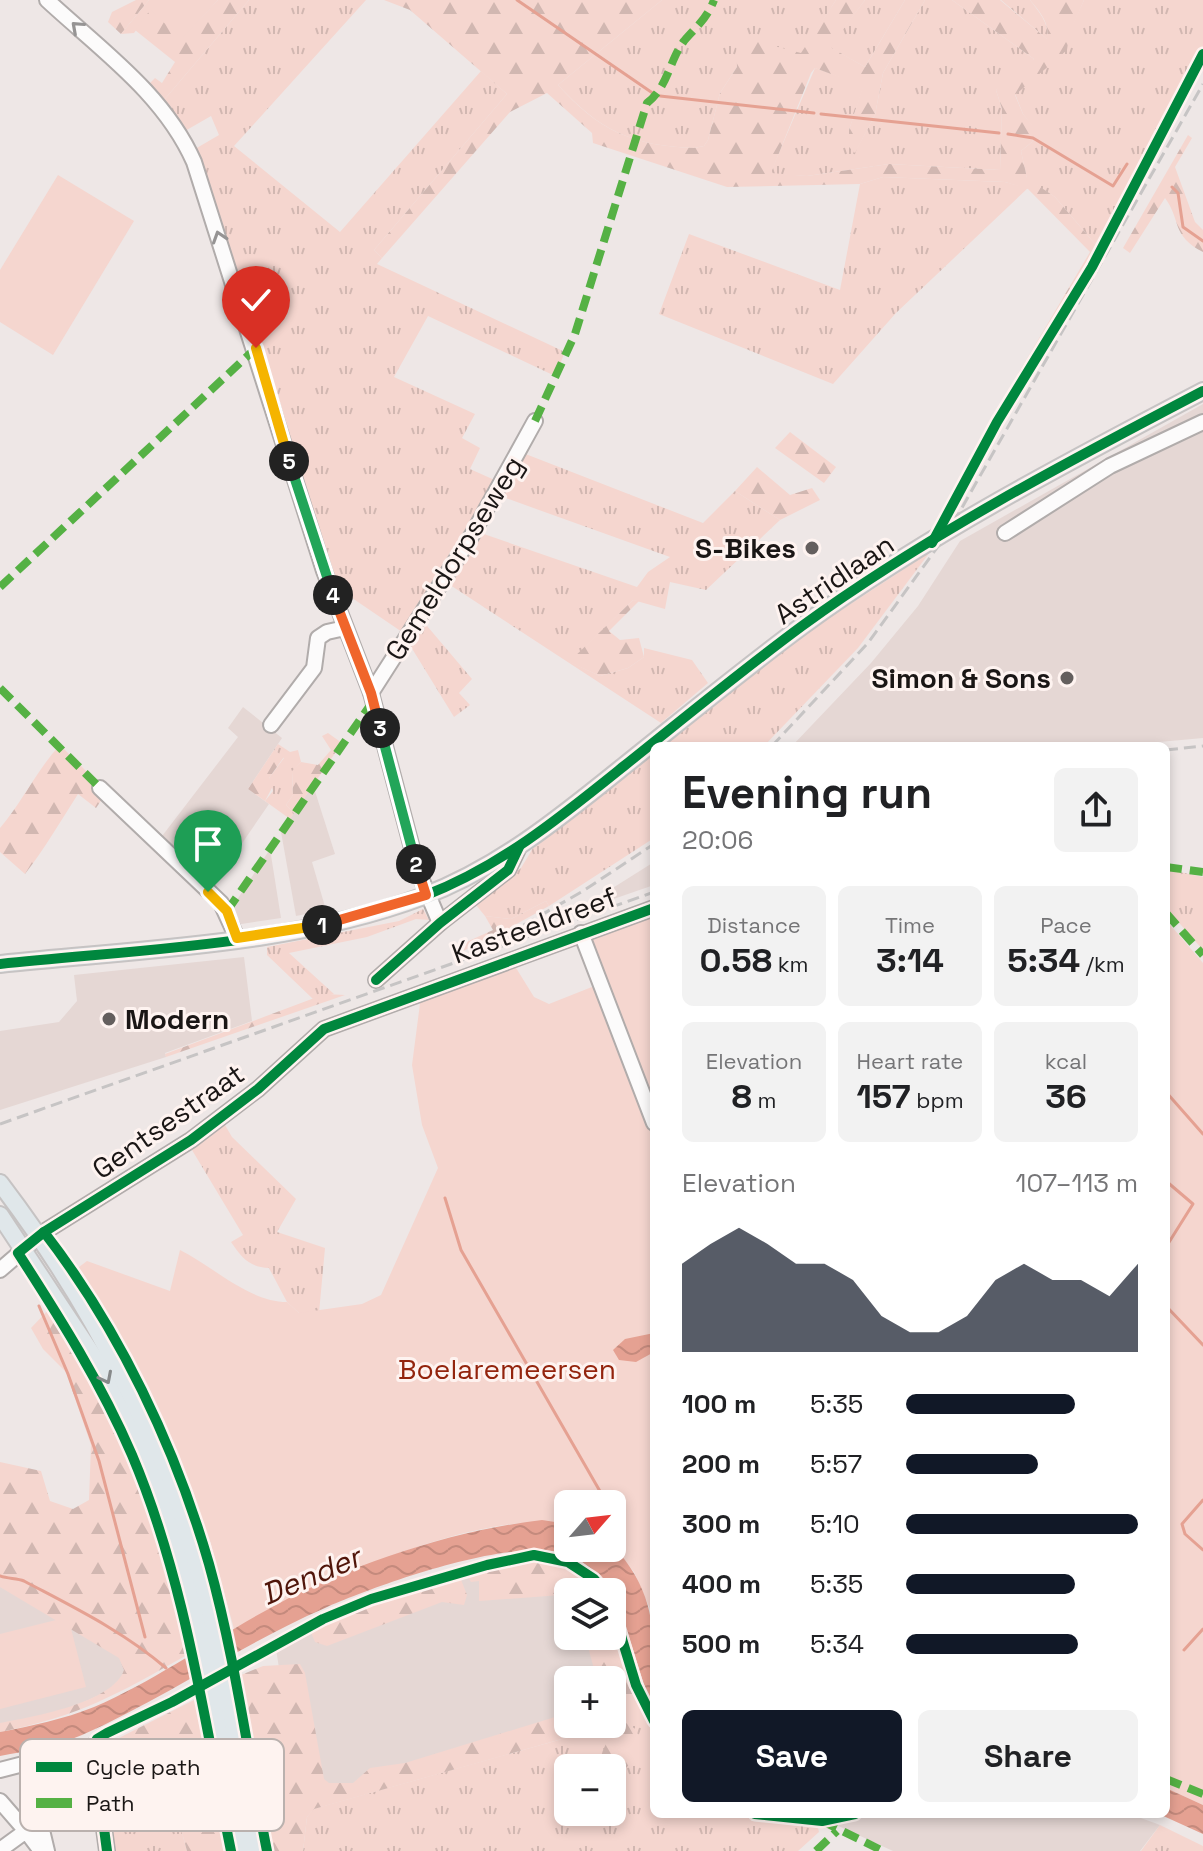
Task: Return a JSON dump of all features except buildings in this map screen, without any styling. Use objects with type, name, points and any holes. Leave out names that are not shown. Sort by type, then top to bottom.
[{"type":"main road","name":"Astridlaan","points":[[654,742],[817,616],[873,578],[1125,431],[1203,391]]},
{"type":"main road","name":"Astridlaan","points":[[0,964],[237,938],[350,919],[426,895],[519,847],[650,745]]},
{"type":"main road","points":[[0,1183],[39,1236],[130,1387],[175,1500],[229,1739]]},
{"type":"main road","points":[[0,1215],[82,1334],[128,1421],[157,1487],[199,1605]]},
{"type":"main road","points":[[220,1705],[225,1739]]},
{"type":"main road","points":[[240,1831],[243,1851]]},
{"type":"main road","points":[[252,1831],[257,1851]]},
{"type":"street","points":[[47,0],[157,101],[181,132],[194,162],[256,348],[318,552],[371,693],[426,895],[440,923]]},
{"type":"street","name":"Gemeldorpseweg","points":[[371,693],[472,535],[535,421]]},
{"type":"street","points":[[1005,533],[1110,466],[1203,422]]},
{"type":"street","points":[[1125,431],[1137,453]]},
{"type":"street","points":[[271,725],[314,668],[318,638],[327,632],[345,628]]},
{"type":"street","points":[[100,788],[167,855],[221,903],[237,938]]},
{"type":"street","name":"Astridlaan","points":[[376,980],[440,923],[508,870],[519,847]]},
{"type":"street","name":"Kasteeldreef","points":[[340,1021],[650,909]]},
{"type":"street","name":"Kasteeldreef","points":[[581,933],[650,1113]]},
{"type":"street","name":"Gentsestraat","points":[[0,1270],[39,1236],[191,1140],[258,1089],[324,1029],[340,1021]]},
{"type":"street","points":[[0,1770],[20,1765]]},
{"type":"street","points":[[0,1801],[20,1824]]},
{"type":"street","points":[[0,1850],[26,1831],[41,1850]]},
{"type":"street","points":[[104,1831],[107,1851]]},
{"type":"shaded area","points":[[1203,404],[1203,738],[1160,742],[796,742],[871,663],[918,606],[960,541]]},
{"type":"shaded area","points":[[243,707],[282,738],[248,789],[269,804],[212,887],[159,840],[238,737],[228,728]]},
{"type":"shaded area","points":[[313,785],[335,854],[312,862],[326,910],[296,916],[281,832]]},
{"type":"shaded area","points":[[270,849],[281,918],[235,925],[233,906]]},
{"type":"shaded area","points":[[650,865],[650,886],[573,913]]},
{"type":"shaded area","points":[[244,957],[252,1021],[165,1053],[166,1057],[0,1110],[0,1031],[59,1022],[77,1001],[74,975]]},
{"type":"shaded area","points":[[521,1561],[545,1561],[571,1569],[582,1578],[554,1578],[554,1650],[622,1650],[635,1694],[626,1689],[626,1666],[554,1666],[554,1724],[300,1799],[276,1649],[331,1618]]},
{"type":"shaded area","points":[[0,1578],[154,1670],[49,1718],[0,1727]]},
{"type":"shaded area","points":[[855,1818],[1141,1818],[1160,1825],[1140,1851],[893,1851],[834,1824]]},
{"type":"green space","points":[[136,0],[149,0],[121,34],[108,22],[112,12]]},
{"type":"green space","points":[[149,0],[218,0],[182,39],[150,10],[134,33],[121,34]]},
{"type":"green space","points":[[218,0],[249,0],[164,100],[148,85],[155,78],[162,83],[175,62],[135,30],[150,9],[182,38]]},
{"type":"green space","points":[[249,0],[366,0],[234,146],[340,232],[481,71],[507,94],[374,250],[382,258],[377,264],[565,352],[555,376],[428,316],[394,377],[475,414],[462,438],[480,448],[470,469],[499,482],[405,634],[333,585],[259,339],[195,149],[219,135],[211,116],[185,131],[164,100]]},
{"type":"green space","points":[[384,0],[662,0],[558,85],[588,114],[618,133],[653,144],[694,148],[704,146],[708,140],[720,93],[737,67],[736,36],[801,53],[836,0],[865,0],[830,47],[865,67],[905,0],[925,0],[883,73],[875,115],[855,153],[849,147],[849,130],[863,86],[815,68],[811,73],[771,173],[807,176],[889,164],[1000,170],[1002,109],[996,90],[1009,74],[1034,59],[952,0],[1000,0],[1047,39],[1046,23],[1030,0],[1084,0],[1069,35],[1067,50],[1015,95],[1023,114],[1037,131],[1032,142],[1021,151],[1027,178],[1055,197],[1095,244],[1199,53],[1203,56],[1203,69],[1018,394],[1009,389],[1090,252],[1028,189],[1005,182],[883,177],[860,184],[727,187],[593,143],[592,133],[547,93],[510,112],[382,258],[374,250],[507,94],[410,10]]},
{"type":"green space","points":[[662,0],[836,0],[802,53],[737,67],[720,93],[708,140],[704,146],[694,148],[652,144],[618,133],[588,114],[558,85]]},
{"type":"green space","points":[[865,0],[905,0],[865,67],[829,47]]},
{"type":"green space","points":[[925,0],[952,0],[1034,59],[996,90],[1002,109],[1000,170],[889,164],[807,176],[770,174],[815,68],[864,85],[849,130],[855,152],[875,115],[883,73]]},
{"type":"green space","points":[[1001,0],[1030,0],[1045,23],[1048,40]]},
{"type":"green space","points":[[1084,0],[1203,0],[1203,56],[1199,54],[1095,244],[1055,197],[1027,179],[1021,151],[1032,142],[1036,131],[1023,114],[1015,94],[1066,50],[1068,35]]},
{"type":"green space","points":[[1188,135],[1192,138],[1175,167],[1195,222],[1203,230],[1203,252],[1181,233],[1165,198],[1130,253],[1123,248]]},
{"type":"green space","points":[[58,175],[134,221],[53,355],[0,322],[0,270]]},
{"type":"green space","points":[[883,177],[1005,182],[1028,188],[896,313],[833,384],[659,314],[689,234],[840,290],[860,184]]},
{"type":"green space","points":[[790,432],[836,467],[824,483],[775,448]]},
{"type":"green space","points":[[523,453],[703,523],[735,491],[780,520],[706,590],[670,582],[665,609],[633,600],[570,662],[600,676],[628,668],[644,657],[644,648],[692,660],[708,683],[661,723],[447,583],[478,532],[637,587],[648,572],[670,557],[500,496]]},
{"type":"green space","points":[[757,467],[790,495],[812,488],[820,500],[780,520],[735,491]]},
{"type":"green space","points":[[930,552],[858,648],[768,742],[668,742],[800,637]]},
{"type":"green space","points":[[633,600],[639,601],[609,631],[620,640],[639,638],[644,657],[628,668],[600,676],[569,662]]},
{"type":"green space","points":[[422,620],[472,679],[459,693],[470,705],[454,717],[408,642]]},
{"type":"green space","points":[[328,733],[342,743],[294,813],[286,805],[293,795],[292,771],[301,762],[318,765],[331,750],[322,736]]},
{"type":"green space","points":[[278,744],[290,752],[298,750],[301,762],[292,772],[293,795],[286,805],[294,813],[290,819],[265,801],[273,791],[269,778],[284,758],[274,750]]},
{"type":"green space","points":[[60,745],[107,792],[96,808],[78,794],[25,874],[0,852],[0,828]]},
{"type":"green space","points":[[274,750],[284,757],[269,778],[274,784],[265,801],[248,789]]},
{"type":"green space","points":[[650,756],[650,841],[549,906],[546,901],[511,919],[485,916],[476,905],[521,868],[533,848]]},
{"type":"green space","points":[[1170,870],[1203,877],[1203,950],[1170,913]]},
{"type":"green space","points":[[546,901],[549,906],[482,943],[453,955],[451,949],[493,930],[485,916],[511,919]]},
{"type":"green space","points":[[423,909],[429,920],[416,919],[367,937],[289,953],[334,994],[313,999],[267,955],[267,947],[399,921]]},
{"type":"green space","name":"Boelaremeersen","points":[[650,915],[650,1609],[634,1572],[626,1562],[626,1490],[554,1490],[554,1523],[531,1522],[489,1528],[397,1554],[307,1592],[234,1629],[210,1541],[163,1428],[75,1270],[87,1261],[170,1291],[180,1250],[245,1290],[287,1302],[299,1313],[362,1304],[381,1295],[438,1168],[422,1125],[412,1065],[421,996],[513,963],[534,997],[549,1004],[607,981],[591,936]]},
{"type":"green space","points":[[1170,925],[1203,963],[1203,1805],[1170,1790]]},
{"type":"green space","points":[[325,994],[345,995],[166,1057],[165,1054]]},
{"type":"green space","points":[[225,1125],[232,1137],[296,1199],[277,1232],[325,1248],[319,1313],[299,1313],[287,1302],[269,1268],[247,1261],[231,1242],[243,1235],[192,1150]]},
{"type":"green space","points":[[51,1307],[99,1391],[141,1479],[162,1541],[187,1655],[98,1702],[53,1719],[0,1732],[0,1723],[88,1700],[117,1682],[124,1670],[119,1658],[0,1587],[0,1462],[41,1471],[50,1501],[73,1509],[89,1500],[91,1445],[66,1372],[43,1349],[31,1328]]},
{"type":"green space","points":[[521,1561],[564,1567],[583,1578],[554,1578],[554,1596],[479,1601],[479,1581],[471,1582],[467,1575]]},
{"type":"green space","points":[[460,1577],[467,1595],[464,1605],[442,1602],[327,1646],[315,1642],[310,1630],[372,1604]]},
{"type":"green space","points":[[68,1617],[86,1687],[0,1709],[0,1634]]},
{"type":"green space","points":[[589,1650],[623,1650],[634,1690],[632,1711],[626,1717],[626,1666],[593,1666]]},
{"type":"green space","points":[[300,1664],[305,1673],[324,1779],[329,1783],[353,1783],[370,1768],[405,1763],[554,1717],[554,1738],[565,1738],[314,1809],[307,1817],[303,1851],[270,1851],[267,1831],[284,1831],[284,1739],[252,1739],[241,1675],[263,1666]]},
{"type":"green space","points":[[636,1694],[650,1724],[650,1818],[756,1818],[817,1824],[819,1832],[798,1851],[303,1851],[307,1817],[313,1809],[565,1738],[626,1738],[627,1714],[634,1706]]},
{"type":"green space","points":[[196,1699],[205,1739],[117,1739]]},
{"type":"green space","points":[[626,1723],[637,1730],[636,1752],[626,1768],[626,1754],[602,1754],[610,1738],[626,1738]]},
{"type":"green space","points":[[1160,1825],[1203,1846],[1203,1851],[1141,1851]]},
{"type":"green space","points":[[111,1831],[182,1831],[187,1851],[113,1851]]},
{"type":"green space","points":[[182,1831],[226,1831],[229,1851],[187,1851]]},
{"type":"water","points":[[650,1334],[650,1354],[636,1362],[619,1360],[613,1350],[625,1339]]},
{"type":"water","name":"Dender","points":[[542,1520],[554,1522],[554,1552],[529,1550],[493,1555],[454,1563],[380,1586],[294,1622],[144,1705],[82,1735],[70,1739],[20,1739],[20,1752],[0,1756],[0,1732],[36,1725],[94,1707],[276,1605],[338,1575],[406,1550],[475,1532]]},
{"type":"water","name":"Dender","points":[[582,1562],[626,1562],[639,1583],[650,1617],[650,1700],[626,1629],[626,1578],[598,1578]]},
{"type":"water","points":[[1170,1790],[1203,1805],[1203,1834],[1168,1818]]},
{"type":"waterway","points":[[517,0],[654,94]]},
{"type":"waterway","points":[[660,96],[814,113]]},
{"type":"waterway","points":[[821,114],[999,133]]},
{"type":"waterway","points":[[1008,134],[1033,138],[1113,186],[1127,164]]},
{"type":"waterway","points":[[1172,187],[1178,193],[1183,227],[1203,241]]},
{"type":"waterway","points":[[1170,1097],[1203,1134]]},
{"type":"waterway","points":[[1170,1184],[1193,1204],[1170,1241]]},
{"type":"waterway","points":[[445,1198],[461,1250],[599,1490]]},
{"type":"waterway","points":[[39,1306],[68,1374],[99,1461],[145,1637]]},
{"type":"waterway","points":[[1170,1310],[1203,1345]]},
{"type":"waterway","points":[[1203,1500],[1182,1524],[1185,1534],[1203,1550]]},
{"type":"waterway","points":[[0,1576],[24,1581],[79,1610],[133,1642],[166,1668]]},
{"type":"waterway","points":[[1184,1650],[1203,1629]]},
{"type":"railway","points":[[776,742],[868,643],[947,534],[1203,84]]},
{"type":"railway","points":[[1170,750],[1203,746]]},
{"type":"railway","points":[[508,934],[583,891],[650,847]]},
{"type":"railway","points":[[0,1124],[650,893]]},
{"type":"marked path","points":[[535,421],[575,334],[647,103],[660,89],[679,49],[714,0]]},
{"type":"marked path","points":[[0,587],[256,348]]},
{"type":"marked path","points":[[0,688],[100,788]]},
{"type":"marked path","points":[[227,911],[373,701]]},
{"type":"marked path","points":[[1170,868],[1203,872]]},
{"type":"marked path","points":[[1170,918],[1203,955]]},
{"type":"marked path","points":[[1170,1781],[1203,1794]]},
{"type":"marked path","points":[[822,1821],[883,1851]]},
{"type":"marked path","points":[[816,1851],[837,1831]]},
{"type":"cycle path","points":[[932,543],[997,422],[1092,267],[1203,54]]},
{"type":"cycle path","points":[[654,742],[802,626],[897,562],[998,501],[1203,391]]},
{"type":"cycle path","points":[[0,964],[268,936],[373,913],[424,896],[504,855],[554,821],[650,745]]},
{"type":"cycle path","points":[[376,980],[440,923],[508,870],[519,847]]},
{"type":"cycle path","points":[[209,1739],[191,1650],[166,1551],[132,1455],[93,1377],[18,1253],[44,1232],[191,1140],[258,1089],[324,1029],[650,909]]},
{"type":"cycle path","points":[[44,1232],[97,1308],[162,1433],[209,1564],[247,1739]]},
{"type":"cycle path","points":[[97,1739],[172,1702],[323,1619],[371,1599],[487,1565],[534,1555],[568,1562],[592,1578]]},
{"type":"cycle path","points":[[625,1650],[636,1685],[650,1713]]},
{"type":"cycle path","points":[[793,1818],[822,1821],[836,1818]]},
{"type":"cycle path","points":[[104,1831],[107,1851]]},
{"type":"cycle path","points":[[227,1831],[231,1851]]},
{"type":"cycle path","points":[[263,1831],[267,1851]]},
{"type":"place","name":"S-Bikes","points":[[812,548]]},
{"type":"place","name":"Simon & Sons","points":[[1067,678]]},
{"type":"place","name":"Modern","points":[[109,1019]]},
{"type":"route","points":[[208,892],[227,911],[237,938],[350,919],[426,895],[371,693],[324,571],[256,348]]}]
